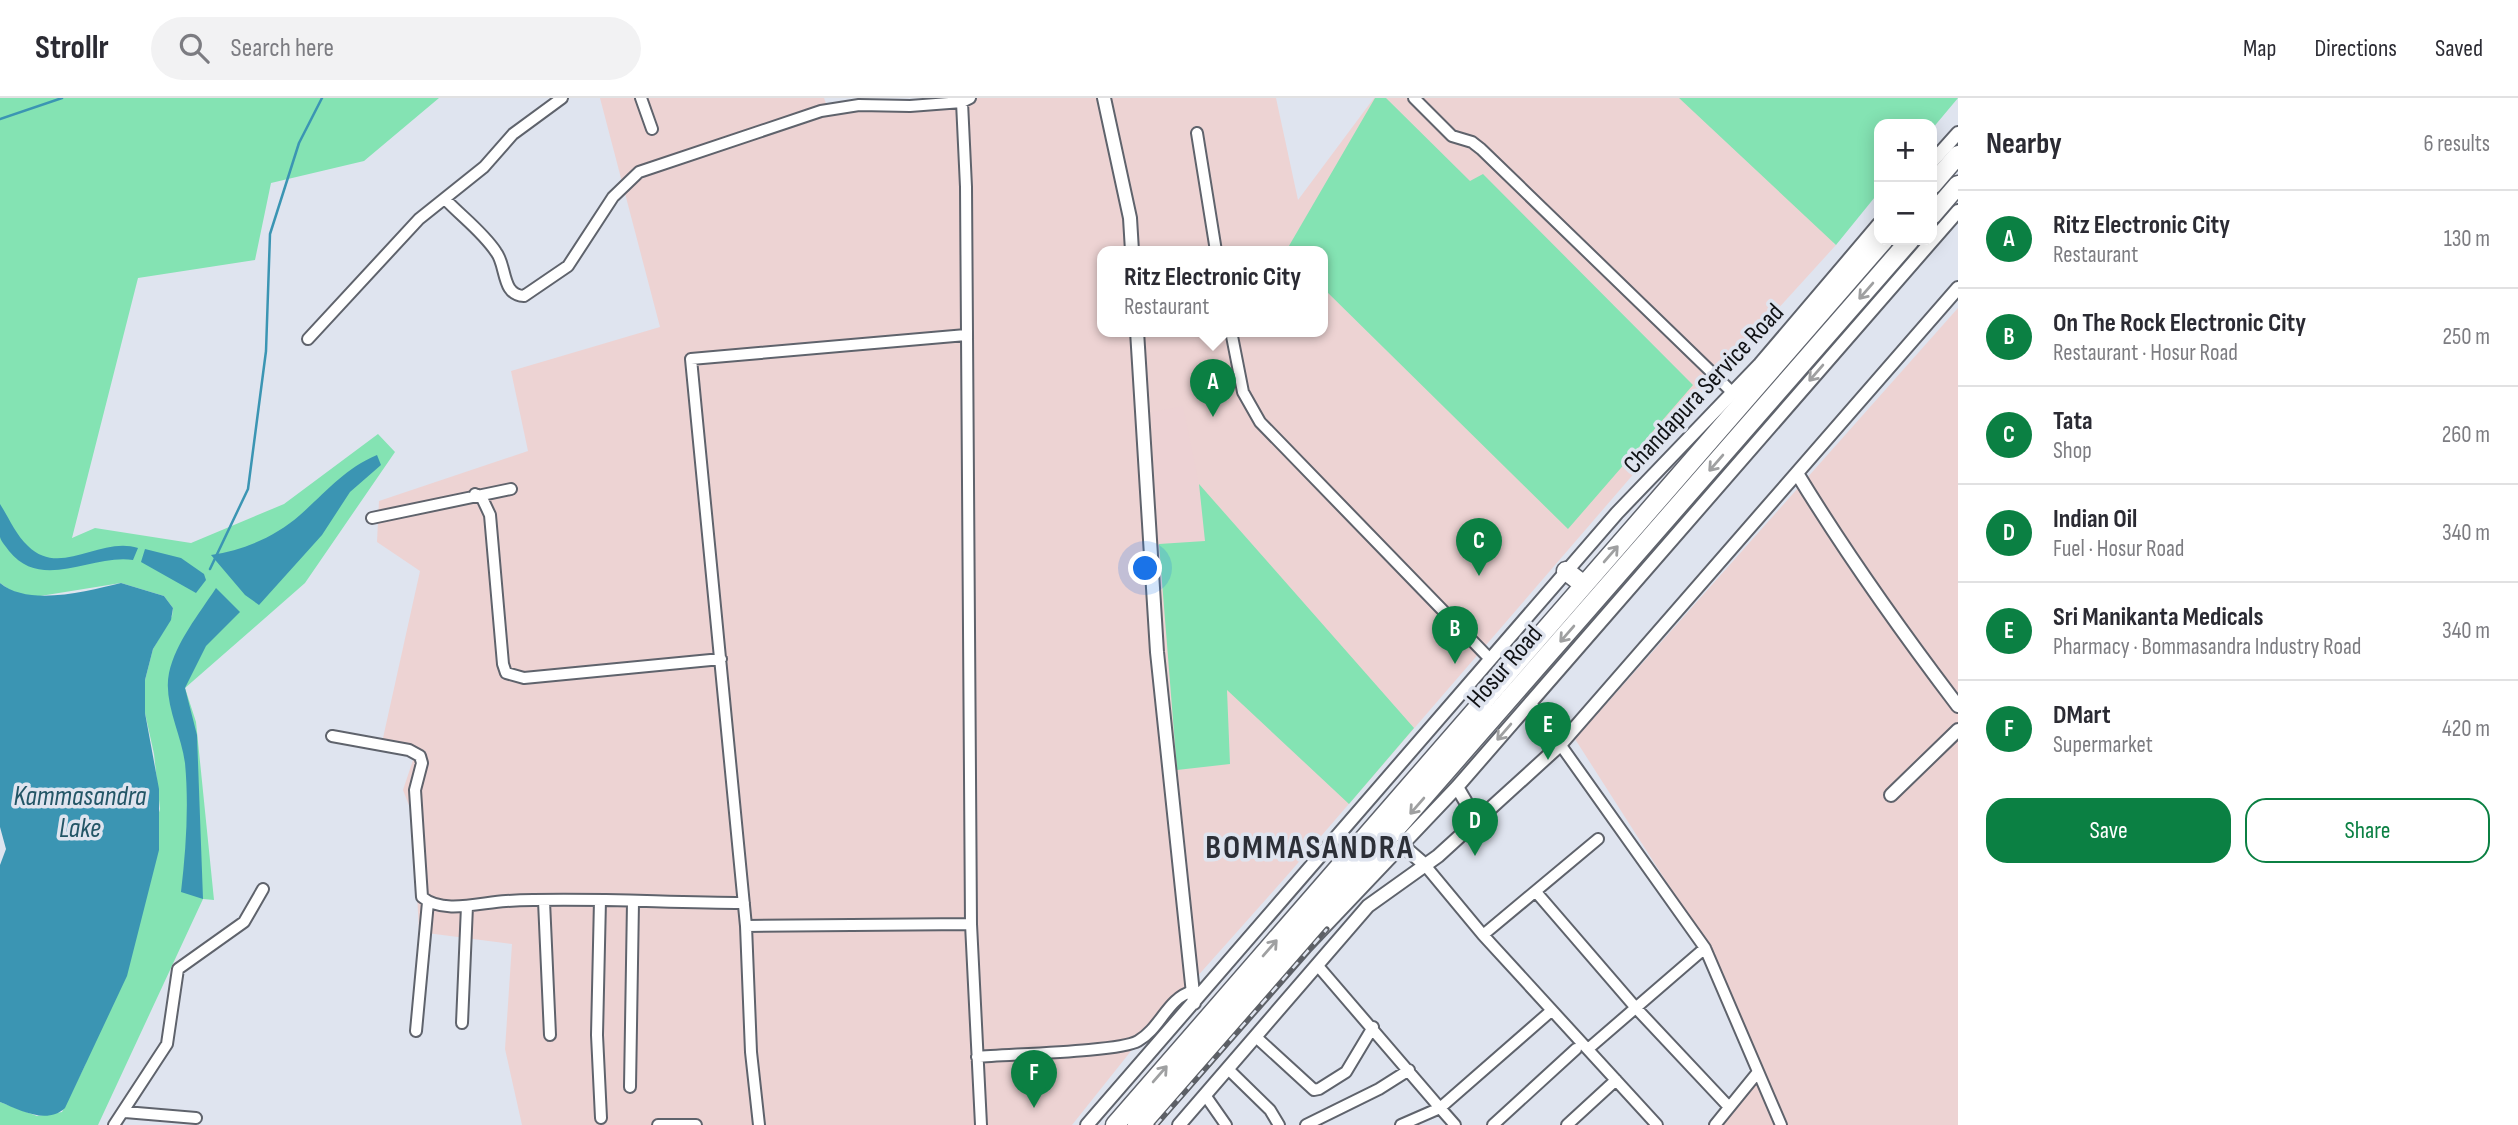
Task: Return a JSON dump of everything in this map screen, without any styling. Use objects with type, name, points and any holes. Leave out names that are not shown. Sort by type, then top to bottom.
[{"type":"highway","points":[[1935,182],[1958,155]]},
{"type":"highway","points":[[1937,209],[1958,185]]},
{"type":"highway","name":"Hosur Road","points":[[1136,1125],[1231,1005],[1584,585],[1880,245]]},
{"type":"highway","name":"Hosur Road","points":[[1115,1125],[1231,1005],[1906,245]]},
{"type":"highway","points":[[1562,577],[1584,585]]},
{"type":"street","points":[[308,339],[419,219],[484,167],[513,134],[562,98]]},
{"type":"street","points":[[641,98],[652,129]]},
{"type":"street","points":[[1104,98],[1130,218],[1132,246]]},
{"type":"street","points":[[1414,98],[1452,136],[1472,142],[1480,149],[1733,393]]},
{"type":"street","points":[[445,198],[498,253],[509,289],[514,295],[524,296],[568,266],[613,197],[639,172],[821,111],[899,102],[966,100],[971,924],[981,1125]]},
{"type":"street","points":[[1937,156],[1958,132]]},
{"type":"street","points":[[1197,133],[1215,246]]},
{"type":"street","points":[[1149,1125],[1356,894],[1457,787],[1958,211]]},
{"type":"street","name":"Chandapura Service Road","points":[[1087,1125],[1193,997],[1617,513],[1733,393],[1874,230]]},
{"type":"street","points":[[1179,1125],[1368,906],[1438,856],[1559,746],[1798,475],[1958,288]]},
{"type":"street","points":[[759,1125],[751,1052],[744,903],[691,359],[966,335]]},
{"type":"street","points":[[977,1057],[1108,1047],[1138,1041],[1179,995],[1193,997],[1157,652],[1137,337]]},
{"type":"street","points":[[1232,337],[1243,392],[1260,422],[1490,659]]},
{"type":"street","points":[[1798,475],[1838,540],[1875,589],[1907,640],[1958,706]]},
{"type":"street","points":[[372,518],[475,494],[512,489]]},
{"type":"street","points":[[475,494],[482,499],[490,515],[506,673],[524,678],[721,659]]},
{"type":"street","points":[[1530,702],[1559,746],[1661,882],[1705,948],[1781,1125]]},
{"type":"street","points":[[1891,795],[1958,730]]},
{"type":"street","points":[[332,736],[408,750],[420,756],[422,763],[415,790],[422,897],[428,902],[467,906],[505,901],[744,903]]},
{"type":"street","points":[[1457,787],[1476,821]]},
{"type":"street","points":[[1483,936],[1598,839]]},
{"type":"street","points":[[1402,845],[1424,864],[1483,936],[1582,1049],[1616,1080],[1650,1123]]},
{"type":"street","points":[[114,1125],[167,1044],[178,969],[244,922],[263,889]]},
{"type":"street","points":[[1536,892],[1636,1008],[1729,1107]]},
{"type":"street","points":[[1356,894],[1368,906]]},
{"type":"street","points":[[600,900],[597,1035],[601,1118]]},
{"type":"street","points":[[544,901],[550,1035]]},
{"type":"street","points":[[416,1031],[428,902]]},
{"type":"street","points":[[630,1087],[633,902]]},
{"type":"street","points":[[461,1023],[467,906]]},
{"type":"street","points":[[746,926],[971,924]]},
{"type":"street","points":[[1493,1125],[1705,948]]},
{"type":"street","points":[[1318,966],[1455,1125]]},
{"type":"street","points":[[1401,1125],[1440,1108],[1551,1011]]},
{"type":"street","points":[[1256,1037],[1314,1090],[1346,1072],[1373,1027]]},
{"type":"street","points":[[1228,1069],[1270,1110],[1279,1125]]},
{"type":"street","points":[[1306,1125],[1379,1089],[1409,1070]]},
{"type":"street","points":[[1715,1125],[1758,1072]]},
{"type":"street","points":[[1567,1125],[1616,1080]]},
{"type":"street","points":[[1205,1095],[1226,1125]]},
{"type":"street","points":[[125,1112],[196,1118]]},
{"type":"street","points":[[658,1125],[696,1125]]},
{"type":"shaded area","points":[[600,98],[824,98],[830,115],[931,98],[1276,98],[1298,200],[1374,98],[1957,98],[1937,119],[1874,119],[1874,137],[1833,243],[1836,245],[1744,346],[1291,871],[1131,1051],[1072,1125],[522,1125],[505,1049],[512,944],[419,932],[413,816],[403,790],[414,757],[381,747],[420,571],[377,542],[379,501],[528,451],[511,371],[660,327]]},
{"type":"shaded area","points":[[1958,308],[1958,1125],[1709,1125],[1762,1067],[1712,953],[1575,739]]},
{"type":"shaded area","points":[[1183,406],[1199,484],[1205,541],[1159,544],[1152,412]]},
{"type":"green space","points":[[0,98],[439,98],[364,161],[271,183],[255,260],[138,278],[72,538],[95,528],[191,543],[284,504],[378,434],[395,452],[305,583],[185,688],[196,722],[214,900],[203,899],[98,1125],[0,1125],[0,1102],[37,1116],[62,1112],[85,1065],[160,809],[154,754],[145,713],[145,680],[153,649],[172,616],[173,608],[164,596],[121,583],[34,597],[13,592],[0,583]]},
{"type":"green space","points":[[1375,98],[1386,98],[1470,181],[1483,174],[1693,385],[1568,529],[1328,293],[1328,246],[1289,246]]},
{"type":"green space","points":[[1679,98],[1958,98],[1937,123],[1937,119],[1874,119],[1874,198],[1836,245]]},
{"type":"green space","points":[[1199,484],[1414,728],[1349,804],[1227,690],[1230,764],[1177,770],[1159,544],[1205,541]]},
{"type":"water","points":[[377,455],[381,465],[350,492],[322,535],[259,605],[245,595],[211,555],[247,546],[280,530],[345,474]]},
{"type":"water","points":[[0,504],[20,537],[40,555],[67,558],[109,547],[138,548],[133,560],[101,562],[68,569],[36,569],[22,563],[1,541]]},
{"type":"water","points":[[145,549],[181,558],[204,574],[206,580],[196,593],[141,562]]},
{"type":"water","name":"Kammasandra Lake","points":[[0,583],[12,590],[42,596],[75,593],[121,583],[164,596],[173,608],[171,620],[153,649],[145,680],[145,713],[159,789],[159,850],[127,976],[65,1108],[58,1113],[42,1116],[0,1102],[0,865],[6,849],[0,827]]},
{"type":"water","name":"Kammasandra Lake","points":[[216,588],[240,612],[206,646],[185,688],[197,735],[203,899],[181,892],[186,828],[185,763],[170,706],[168,684],[177,650]]},
{"type":"waterway","points":[[0,119],[62,98]]},
{"type":"waterway","points":[[210,569],[248,489],[266,351],[270,234],[299,143],[322,98]]},
{"type":"railway","points":[[1156,1125],[1327,929]]},
{"type":"place","name":"Ritz Electronic City","points":[[1213,417]]},
{"type":"place","name":"Tata","points":[[1479,576]]},
{"type":"place","name":"On The Rock Electronic City","points":[[1455,664]]},
{"type":"place","name":"Sri Manikanta Medicals","points":[[1548,760]]},
{"type":"place","name":"Indian Oil","points":[[1475,856]]},
{"type":"place","name":"DMart","points":[[1034,1108]]},
{"type":"district","name":"BOMMASANDRA","points":[[1310,846]]}]
